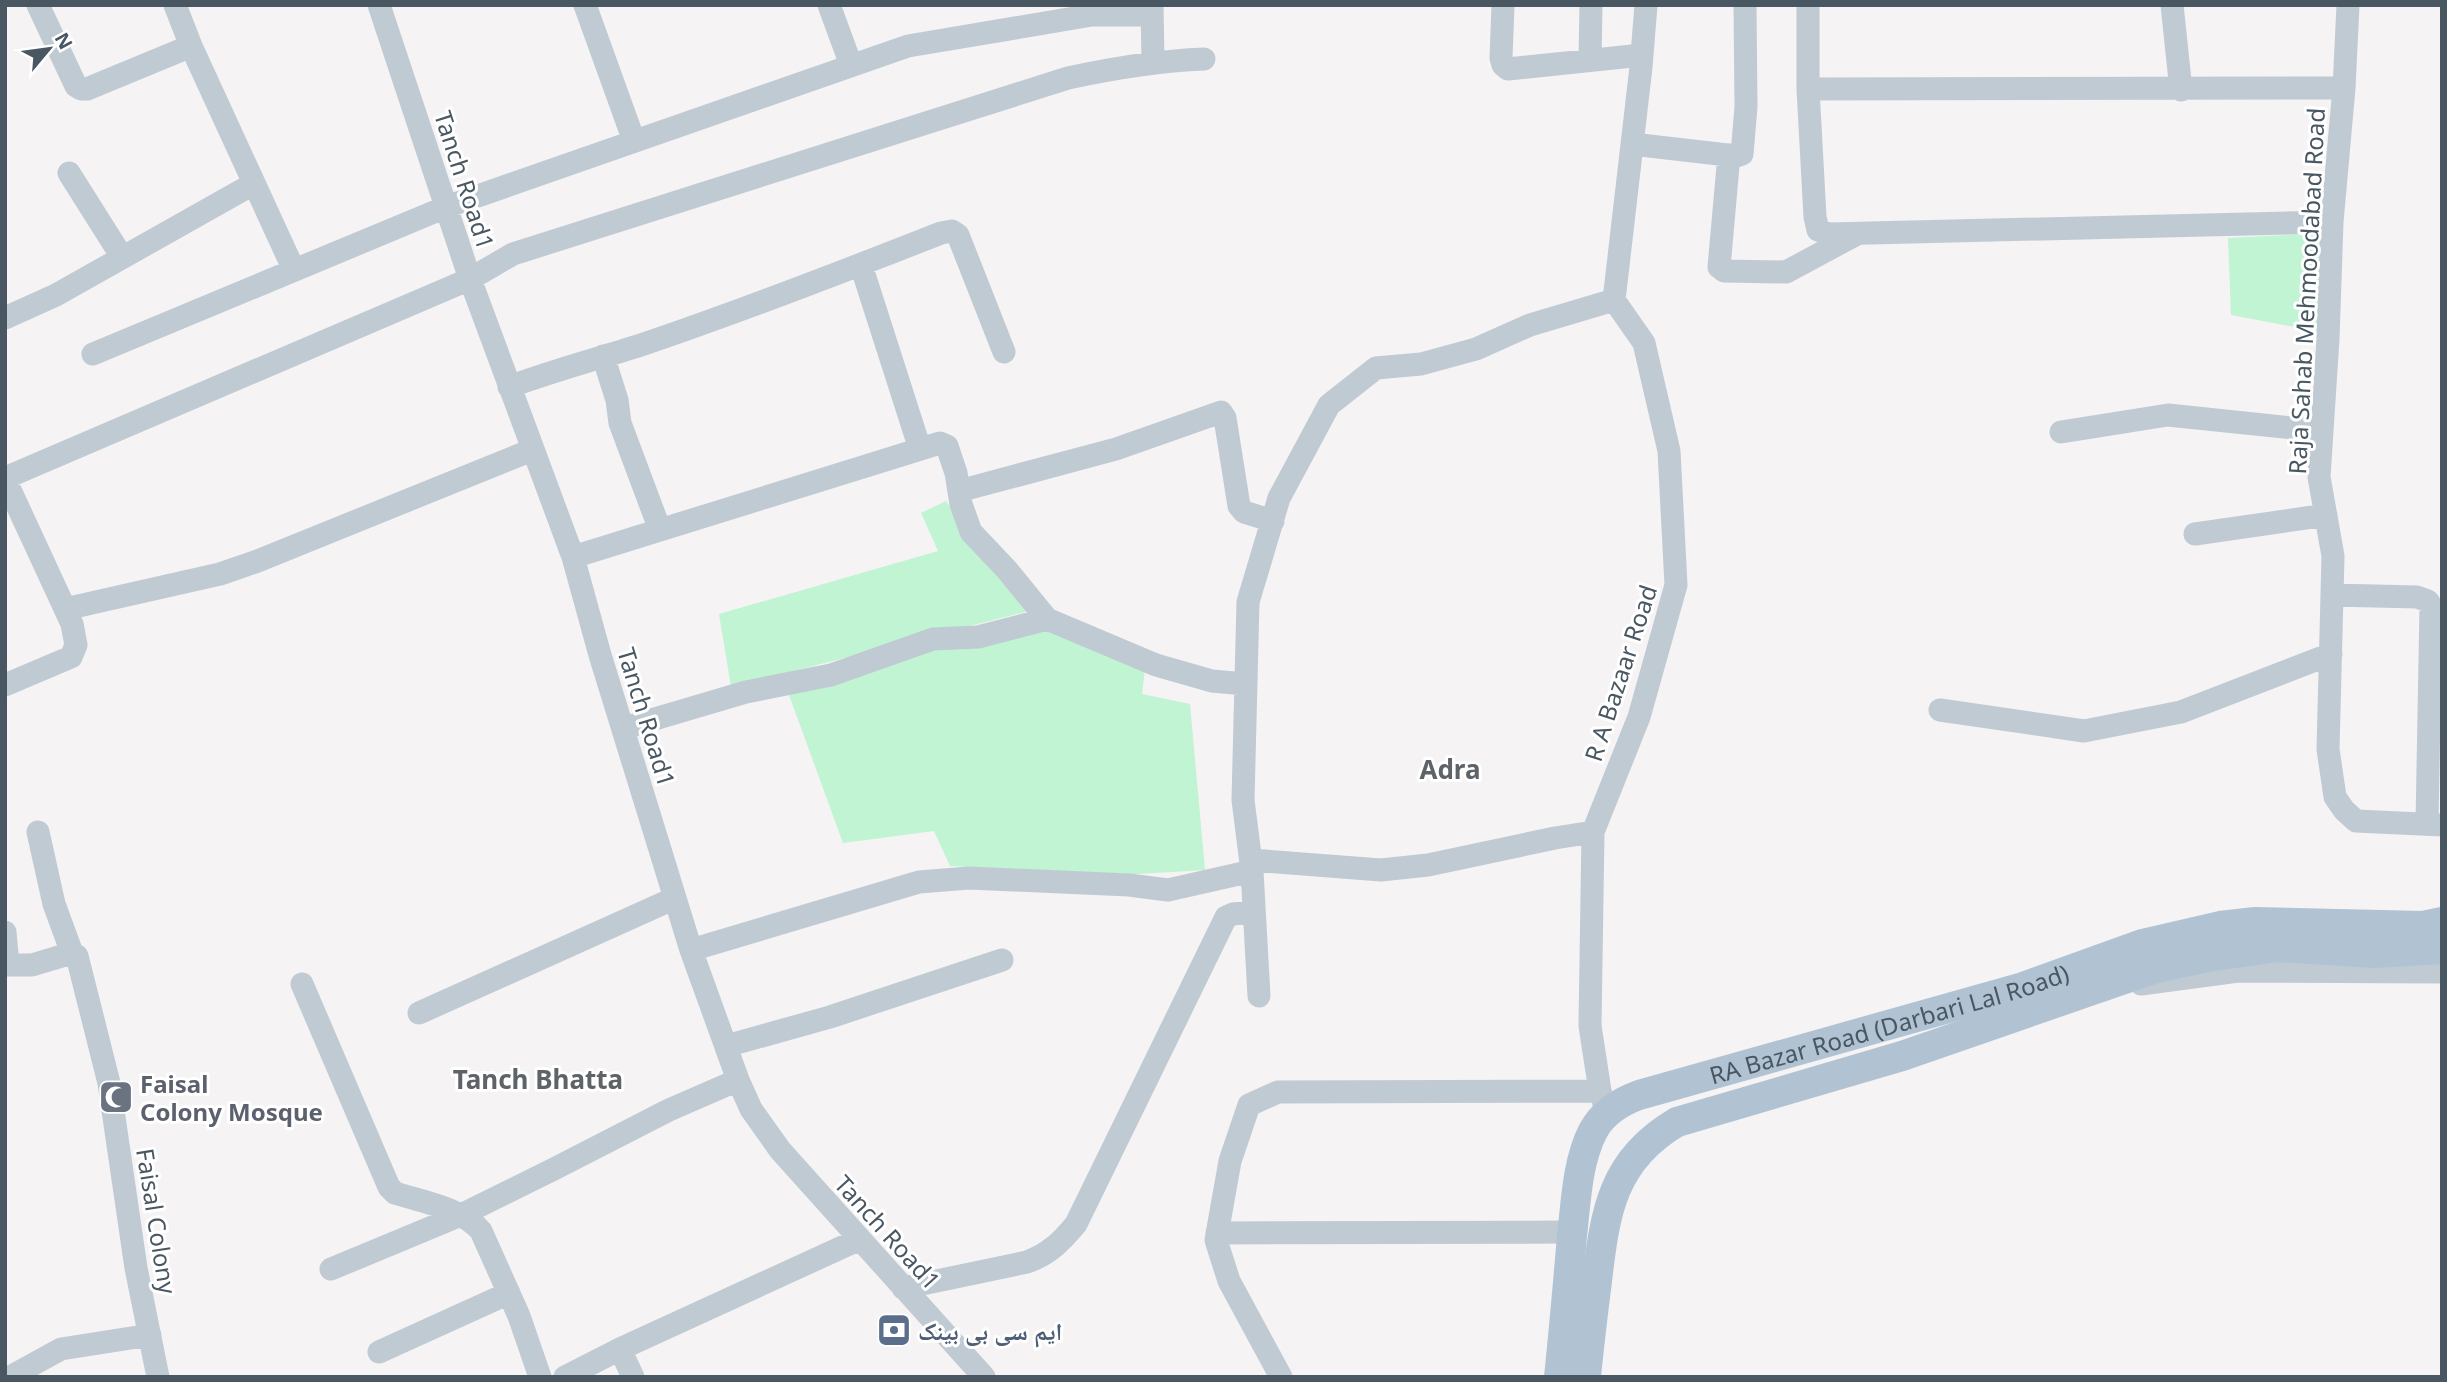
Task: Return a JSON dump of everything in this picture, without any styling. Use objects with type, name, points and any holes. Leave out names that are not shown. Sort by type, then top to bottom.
[{"type":"main road","name":"RA Bazar Road (Darbari Lal Road)","points":[[1559,1377],[1577,1189],[1586,1147],[1603,1102],[1621,1102],[2020,988],[2142,944],[2220,926],[2255,922],[2423,926],[2442,922]]},
{"type":"main road","name":"RA Bazar Road (Darbari Lal Road)","points":[[1586,1377],[1602,1232],[1609,1203],[1621,1177],[1648,1141],[1677,1122],[1902,1056],[2156,968],[2278,947],[2375,953],[2442,949]]},
{"type":"street","points":[[38,5],[76,86],[81,89],[88,89],[191,46]]},
{"type":"street","points":[[175,5],[191,46],[293,268]]},
{"type":"street","name":"Tanch Road1","points":[[379,5],[470,279],[573,558],[691,950],[738,1080],[751,1109],[779,1150],[984,1377]]},
{"type":"street","points":[[585,5],[634,141]]},
{"type":"street","points":[[829,5],[851,65]]},
{"type":"street","points":[[1503,5],[1501,58],[1508,69],[1642,55]]},
{"type":"street","points":[[1590,61],[1591,5]]},
{"type":"street","points":[[1259,996],[1251,866],[1243,800],[1248,602],[1279,498],[1329,405],[1377,368],[1421,364],[1476,349],[1530,325],[1614,300],[1646,5]]},
{"type":"street","points":[[1632,144],[1736,156],[1742,154],[1745,5]]},
{"type":"street","points":[[1808,5],[1808,89],[1818,230],[1829,234],[1857,234],[2332,222]]},
{"type":"street","points":[[2172,5],[2181,90]]},
{"type":"street","name":"Raja Sahab Mehmoodabad Road","points":[[2348,5],[2344,88],[2332,222],[2319,477],[2333,556],[2328,749],[2335,797],[2356,821],[2435,824]]},
{"type":"street","points":[[93,354],[293,268],[446,207],[908,46],[1091,15],[1152,10],[1153,62]]},
{"type":"street","points":[[7,681],[71,657],[76,645],[72,624],[5,478],[470,279],[513,254],[1068,78],[1153,62],[1204,59]]},
{"type":"street","points":[[1808,89],[2344,88]]},
{"type":"street","points":[[1729,155],[1719,267],[1724,271],[1786,272],[1857,234]]},
{"type":"street","points":[[69,173],[122,257]]},
{"type":"street","points":[[5,318],[56,295],[253,184]]},
{"type":"street","points":[[509,387],[640,345],[941,233],[953,231],[958,235],[1004,352]]},
{"type":"street","points":[[861,265],[920,449]]},
{"type":"street","name":"R A Bazaar Road","points":[[1603,1102],[1590,1026],[1593,832],[1639,718],[1676,585],[1669,451],[1644,343],[1614,300]]},
{"type":"street","points":[[603,356],[617,400],[620,423],[660,530]]},
{"type":"street","points":[[959,491],[1116,449],[1222,412],[1239,506],[1244,512],[1273,521]]},
{"type":"street","points":[[2061,432],[2168,415],[2322,431]]},
{"type":"street","points":[[573,558],[940,443],[947,446],[971,532],[1007,570],[1047,619],[1156,666],[1212,681],[1245,684]]},
{"type":"street","points":[[65,609],[220,573],[255,562],[532,450]]},
{"type":"street","points":[[2195,534],[2326,515]]},
{"type":"street","points":[[2332,595],[2417,597],[2428,601],[2431,606],[2435,824]]},
{"type":"street","points":[[624,728],[746,692],[831,675],[933,639],[978,637],[1047,619]]},
{"type":"street","points":[[1940,710],[2084,731],[2181,712],[2331,654]]},
{"type":"street","name":"Faisal Colony","points":[[38,832],[54,904],[72,953],[77,956],[109,1083],[136,1268],[158,1377]]},
{"type":"street","points":[[691,950],[919,883],[969,878],[1129,885],[1168,890],[1251,866],[1381,870],[1427,865],[1593,832]]},
{"type":"street","points":[[419,1013],[675,898]]},
{"type":"street","points":[[903,1288],[1027,1262],[1043,1256],[1059,1245],[1076,1224],[1226,917],[1254,912]]},
{"type":"street","points":[[5,932],[6,965],[32,965],[72,953]]},
{"type":"street","points":[[726,1046],[830,1017],[1002,960]]},
{"type":"street","points":[[2100,989],[2238,971],[2442,972]]},
{"type":"street","points":[[302,984],[389,1187],[395,1193],[461,1215],[481,1231],[509,1293],[540,1377]]},
{"type":"street","points":[[331,1269],[461,1215],[669,1110],[738,1080]]},
{"type":"street","points":[[1281,1377],[1229,1281],[1216,1240],[1230,1161],[1249,1105],[1279,1092],[1603,1102]]},
{"type":"street","points":[[1217,1233],[1573,1232]]},
{"type":"street","points":[[565,1377],[860,1239]]},
{"type":"street","points":[[379,1352],[509,1293]]},
{"type":"street","points":[[10,1377],[61,1349],[150,1335]]},
{"type":"street","points":[[620,1349],[633,1377]]},
{"type":"green space","points":[[2326,233],[2322,332],[2231,315],[2228,238]]},
{"type":"green space","points":[[946,501],[1029,611],[731,687],[719,614],[938,551],[921,513]]},
{"type":"green space","points":[[1050,627],[1145,669],[1142,694],[1190,704],[1205,870],[1121,875],[950,866],[934,831],[843,843],[789,695],[935,645]]},
{"type":"place","name":"Faisal Colony Mosque","points":[[116,1097]]},
{"type":"place","name":"ایم سی بی بینک","points":[[894,1330]]},
{"type":"district","name":"Adra","points":[[1450,769]]},
{"type":"district","name":"Tanch Bhatta","points":[[538,1079]]}]
